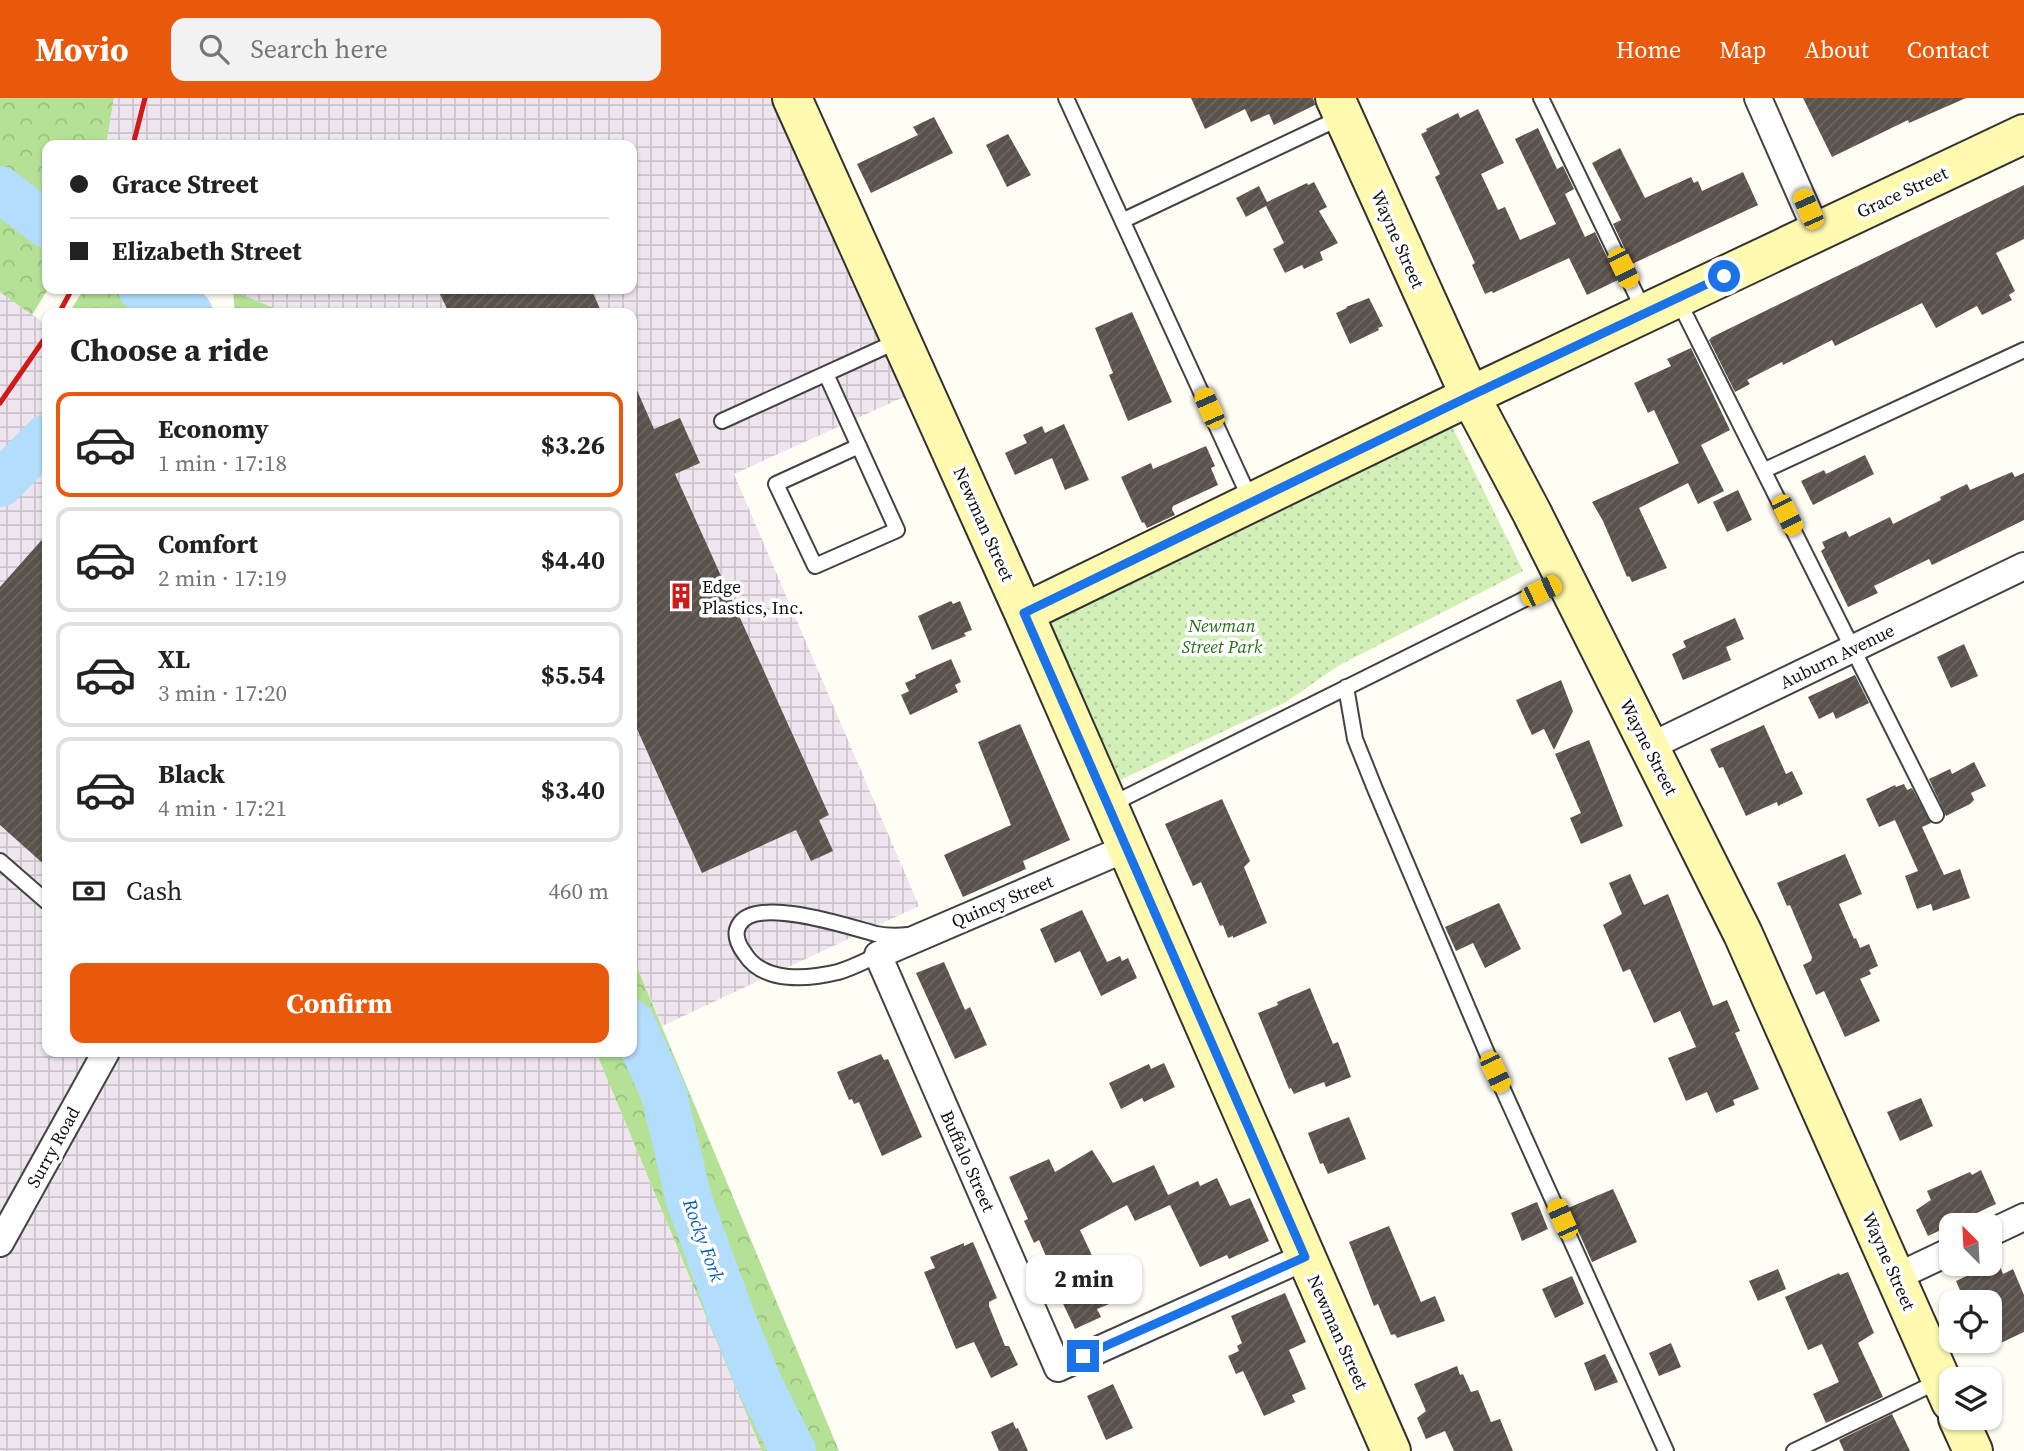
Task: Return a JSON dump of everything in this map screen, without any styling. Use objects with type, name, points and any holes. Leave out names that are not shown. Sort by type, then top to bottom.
[{"type":"street","name":"Newman Street","points":[[792,98],[1024,613],[1385,1446]]},
{"type":"street","points":[[1758,98],[1817,232]]},
{"type":"street","name":"Wayne Street","points":[[1339,107],[1470,396],[1743,934],[1939,1373]]},
{"type":"street","name":"Grace Street","points":[[1024,613],[1470,396],[2024,134]]},
{"type":"street","name":"Auburn Avenue","points":[[1649,747],[2024,566]]},
{"type":"street","name":"Quincy Street","points":[[878,955],[1127,848]]},
{"type":"street","name":"Buffalo Street","points":[[878,955],[1058,1367],[1305,1257]]},
{"type":"street","name":"Surry Road","points":[[0,1243],[103,1057]]},
{"type":"street","points":[[2002,1227],[2024,1217]]},
{"type":"street","points":[[1896,1277],[1939,1257]]},
{"type":"street","points":[[1963,1430],[1973,1451]]},
{"type":"lane","points":[[1066,98],[1252,502]]},
{"type":"lane","points":[[1541,98],[1661,306],[1765,470],[1936,815]]},
{"type":"lane","points":[[1124,220],[1339,107]]},
{"type":"lane","points":[[722,421],[901,340]]},
{"type":"lane","points":[[1765,470],[2024,350]]},
{"type":"lane","points":[[827,374],[897,530],[815,565],[776,484],[859,446]]},
{"type":"lane","points":[[1108,806],[1302,712],[1346,687],[1565,579]]},
{"type":"lane","points":[[1346,687],[1355,739],[1374,789],[1495,1072],[1666,1451]]},
{"type":"lane","points":[[0,861],[42,898]]},
{"type":"lane","points":[[878,955],[840,971],[799,977],[782,976],[761,970],[748,959],[740,947],[737,934],[739,924],[750,915],[762,913],[836,921],[879,934],[924,934]]},
{"type":"lane","points":[[1794,1451],[1939,1394]]},
{"type":"shaded area","points":[[114,98],[771,98],[904,397],[734,474],[919,906],[662,1026],[637,967],[637,308],[274,308],[240,294],[637,294],[637,140],[107,140]]},
{"type":"shaded area","points":[[0,292],[42,321],[42,1057],[598,1057],[762,1451],[0,1451]]},
{"type":"green space","points":[[0,98],[114,98],[107,140],[42,140],[42,294],[45,294],[32,315],[0,292]]},
{"type":"green space","points":[[81,294],[170,294],[172,308],[72,308]]},
{"type":"green space","points":[[233,294],[240,294],[274,308],[235,308]]},
{"type":"green space","name":"Newman Street Park","points":[[1451,424],[1523,571],[1338,666],[1286,702],[1118,781],[1046,624]]},
{"type":"green space","points":[[637,967],[839,1451],[762,1451],[598,1057],[637,1057]]},
{"type":"building","points":[[1191,98],[1313,98],[1315,105],[1274,125],[1269,114],[1251,122],[1245,109],[1205,129]]},
{"type":"building","points":[[1803,98],[1966,98],[1909,123],[1908,120],[1832,157]]},
{"type":"building","points":[[1478,109],[1504,163],[1481,174],[1498,210],[1505,207],[1520,240],[1556,224],[1515,139],[1538,128],[1557,169],[1563,166],[1574,189],[1565,194],[1585,237],[1595,232],[1618,280],[1587,295],[1569,258],[1493,293],[1492,291],[1485,294],[1472,265],[1475,263],[1435,177],[1440,174],[1421,134],[1458,113],[1460,118]]},
{"type":"building","points":[[934,117],[953,153],[871,193],[857,164],[918,135],[913,127]]},
{"type":"building","points":[[1008,134],[1031,175],[1007,187],[986,145]]},
{"type":"building","points":[[1620,148],[1645,198],[1691,177],[1694,183],[1698,181],[1702,191],[1743,172],[1758,205],[1632,264],[1613,224],[1621,220],[1592,163]]},
{"type":"building","points":[[1314,182],[1327,207],[1319,211],[1338,243],[1320,252],[1323,260],[1304,269],[1302,265],[1285,273],[1273,249],[1284,243],[1266,206],[1246,217],[1236,198],[1259,186],[1267,202]]},
{"type":"building","points":[[2024,185],[2024,239],[1996,253],[2015,291],[2009,295],[2012,300],[1982,315],[1977,306],[1936,328],[1922,303],[1835,346],[1832,340],[1783,365],[1782,362],[1747,380],[1750,384],[1735,392],[1709,340],[1712,337]]},
{"type":"building","points":[[440,294],[593,294],[600,308],[447,308]]},
{"type":"building","points":[[1369,298],[1383,326],[1350,344],[1336,313]]},
{"type":"building","points":[[1132,312],[1172,402],[1128,421],[1109,375],[1113,373],[1095,328]]},
{"type":"building","points":[[1691,348],[1730,430],[1701,445],[1724,491],[1698,504],[1688,483],[1639,508],[1667,568],[1632,582],[1629,576],[1627,577],[1592,502],[1679,463],[1654,410],[1648,413],[1634,383],[1671,366],[1667,359]]},
{"type":"building","name":"Edge Plastics, Inc.","points":[[637,390],[654,429],[680,418],[700,463],[675,474],[829,815],[819,820],[833,851],[811,861],[796,830],[702,873],[637,729]]},
{"type":"building","points":[[1064,424],[1089,480],[1065,490],[1052,458],[1015,475],[1005,453],[1027,443],[1023,435],[1042,426],[1045,433]]},
{"type":"building","points":[[1206,446],[1215,466],[1211,468],[1218,485],[1173,506],[1175,515],[1147,528],[1144,522],[1142,523],[1121,477],[1151,463],[1153,469]]},
{"type":"building","points":[[1865,455],[1874,474],[1813,505],[1801,481],[1824,470],[1826,474]]},
{"type":"building","points":[[2012,472],[2015,477],[2024,473],[2024,520],[1932,565],[1929,559],[1874,586],[1878,593],[1848,607],[1821,551],[1825,548],[1822,542],[1846,531],[1849,537],[1890,517],[1893,524],[1967,484],[1970,490]]},
{"type":"building","points":[[1738,490],[1752,520],[1727,532],[1713,502]]},
{"type":"building","points":[[42,540],[42,863],[0,825],[0,587]]},
{"type":"building","points":[[951,601],[953,604],[960,601],[972,630],[964,633],[966,636],[932,650],[918,616]]},
{"type":"building","points":[[1735,618],[1744,639],[1726,647],[1731,660],[1683,680],[1672,654],[1686,647],[1683,641]]},
{"type":"building","points":[[1964,644],[1978,676],[1951,688],[1937,657]]},
{"type":"building","points":[[951,659],[961,682],[955,685],[958,692],[910,715],[901,695],[909,691],[905,683],[916,678],[915,675]]},
{"type":"building","points":[[1855,675],[1869,703],[1836,719],[1833,712],[1819,719],[1808,697]]},
{"type":"building","points":[[1561,680],[1573,711],[1554,750],[1544,729],[1532,735],[1516,700]]},
{"type":"building","points":[[1020,724],[1070,840],[1023,861],[1026,869],[963,897],[944,855],[1011,825],[978,742]]},
{"type":"building","points":[[1764,725],[1786,774],[1792,771],[1803,794],[1778,806],[1777,802],[1746,816],[1723,767],[1719,768],[1710,749]]},
{"type":"building","points":[[1589,740],[1623,826],[1581,844],[1570,818],[1581,813],[1555,754]]},
{"type":"building","points":[[1974,762],[1986,786],[1971,793],[1974,800],[1970,804],[1946,816],[1929,779],[1950,769],[1952,774]]},
{"type":"building","points":[[1904,784],[1907,790],[1912,788],[1931,823],[1922,827],[1944,875],[1960,869],[1970,898],[1933,911],[1931,904],[1917,909],[1905,876],[1918,871],[1895,820],[1879,827],[1866,799],[1895,785]]},
{"type":"building","points":[[1222,799],[1250,861],[1244,867],[1267,923],[1233,938],[1228,938],[1223,925],[1220,926],[1201,882],[1193,886],[1165,824]]},
{"type":"building","points":[[1845,854],[1862,894],[1839,904],[1854,939],[1856,938],[1860,948],[1869,944],[1878,966],[1869,970],[1871,974],[1860,979],[1880,1021],[1845,1037],[1824,991],[1816,995],[1803,965],[1811,961],[1812,957],[1790,905],[1787,906],[1777,883]]},
{"type":"building","points":[[1630,874],[1644,905],[1668,894],[1713,1006],[1727,1000],[1740,1031],[1735,1033],[1759,1089],[1733,1100],[1735,1105],[1716,1113],[1707,1092],[1686,1101],[1668,1058],[1696,1047],[1680,1011],[1654,1023],[1630,969],[1623,972],[1603,925],[1622,914],[1609,883]]},
{"type":"building","points":[[1499,903],[1521,949],[1485,968],[1473,943],[1456,951],[1445,927]]},
{"type":"building","points":[[1082,910],[1107,962],[1120,956],[1122,961],[1128,958],[1137,978],[1101,996],[1080,951],[1055,963],[1040,929]]},
{"type":"building","points":[[944,962],[965,1010],[970,1007],[987,1045],[955,1059],[916,973]]},
{"type":"building","points":[[1310,988],[1333,1044],[1338,1042],[1351,1077],[1326,1087],[1324,1082],[1294,1094],[1291,1088],[1289,1089],[1258,1013]]},
{"type":"building","points":[[881,1054],[884,1060],[888,1059],[922,1137],[882,1156],[859,1102],[854,1104],[852,1099],[849,1100],[837,1072]]},
{"type":"building","points":[[1164,1063],[1175,1087],[1144,1102],[1142,1098],[1121,1109],[1109,1083],[1149,1064],[1151,1069]]},
{"type":"building","points":[[1921,1098],[1933,1126],[1900,1141],[1887,1112]]},
{"type":"building","points":[[1349,1117],[1366,1159],[1328,1174],[1323,1163],[1320,1164],[1308,1133]]},
{"type":"building","points":[[1092,1150],[1113,1183],[1154,1165],[1168,1195],[1198,1181],[1200,1186],[1217,1178],[1230,1206],[1250,1198],[1269,1241],[1229,1259],[1227,1255],[1200,1267],[1170,1205],[1135,1221],[1127,1205],[1080,1230],[1114,1302],[1097,1309],[1101,1317],[1075,1329],[1057,1291],[1060,1289],[1039,1240],[1034,1243],[1024,1221],[1028,1219],[1009,1177],[1049,1159],[1055,1172]]},
{"type":"building","points":[[1981,1170],[1996,1204],[1977,1213],[1939,1213],[1939,1231],[1928,1236],[1916,1210],[1931,1200],[1927,1191],[1970,1172],[1972,1175]]},
{"type":"building","points":[[1613,1189],[1637,1242],[1592,1262],[1568,1208]]},
{"type":"building","points":[[1537,1202],[1548,1229],[1522,1241],[1511,1213]]},
{"type":"building","points":[[1389,1226],[1421,1302],[1435,1296],[1445,1321],[1397,1338],[1395,1334],[1391,1335],[1378,1304],[1374,1306],[1349,1242]]},
{"type":"building","points":[[973,1242],[997,1298],[989,1302],[989,1306],[1005,1346],[1009,1346],[1018,1365],[991,1378],[974,1342],[956,1349],[924,1272],[935,1268],[930,1257]]},
{"type":"building","points":[[1778,1269],[1786,1289],[1758,1301],[1749,1281]]},
{"type":"building","points":[[2013,1269],[2024,1295],[2024,1332],[2002,1342],[2002,1290],[1960,1290],[1956,1281],[1967,1276],[2002,1276],[2002,1271],[2003,1274]]},
{"type":"building","points":[[1848,1272],[1874,1333],[1858,1343],[1883,1397],[1826,1423],[1813,1394],[1839,1382],[1822,1344],[1808,1350],[1785,1297],[1839,1273]]},
{"type":"building","points":[[1572,1276],[1584,1304],[1555,1318],[1542,1289]]},
{"type":"building","points":[[1285,1293],[1306,1342],[1289,1350],[1306,1389],[1292,1395],[1295,1402],[1264,1416],[1243,1371],[1236,1374],[1228,1356],[1239,1351],[1237,1346],[1242,1343],[1231,1316]]},
{"type":"building","points":[[1671,1343],[1681,1367],[1659,1376],[1649,1353]]},
{"type":"building","points":[[1605,1354],[1618,1382],[1595,1391],[1584,1363]]},
{"type":"building","points":[[1457,1366],[1471,1392],[1478,1390],[1491,1422],[1500,1419],[1513,1451],[1454,1451],[1445,1431],[1426,1439],[1417,1418],[1426,1411],[1414,1384]]},
{"type":"building","points":[[1113,1384],[1133,1428],[1106,1440],[1087,1396]]},
{"type":"building","points":[[1892,1414],[1910,1451],[1844,1451],[1839,1440]]},
{"type":"building","points":[[1013,1422],[1028,1451],[999,1451],[991,1432]]},
{"type":"waterway","name":"Rocky Fork","points":[[0,189],[42,221]]},
{"type":"waterway","name":"Rocky Fork","points":[[151,294],[180,308]]},
{"type":"waterway","points":[[0,484],[42,442]]},
{"type":"waterway","name":"Rocky Fork","points":[[637,1034],[664,1094],[689,1200],[733,1320],[760,1385],[793,1451]]},
{"type":"railway","points":[[134,140],[145,98]]},
{"type":"railway","points":[[62,308],[69,294]]},
{"type":"railway","points":[[0,403],[42,342]]},
{"type":"place","name":"Edge Plastics, Inc.","points":[[681,596]]},
{"type":"route","points":[[1083,1356],[1305,1257],[1024,613],[1724,276]]}]
